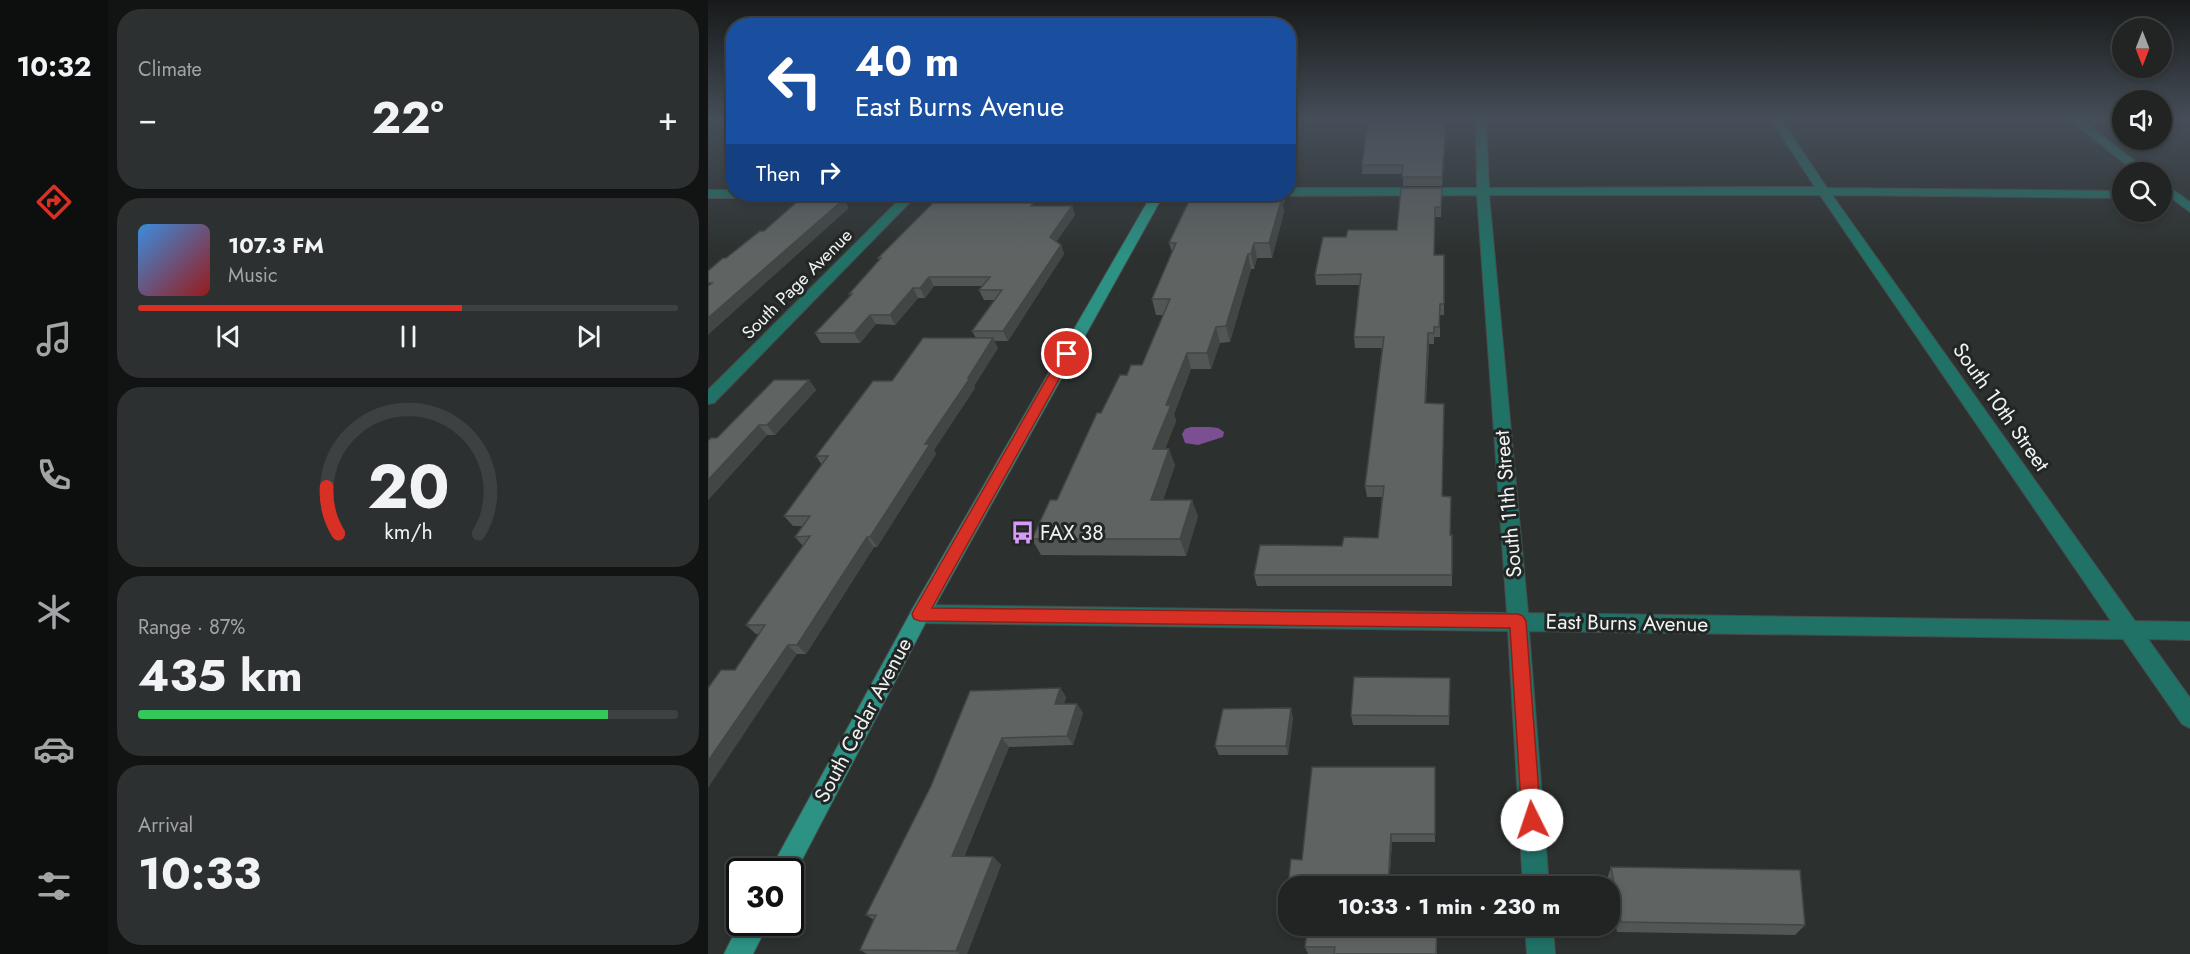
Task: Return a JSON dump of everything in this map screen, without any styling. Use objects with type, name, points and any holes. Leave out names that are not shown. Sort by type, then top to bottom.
[{"type":"main road","name":"South Cedar Avenue","points":[[789,858],[920,614],[1154,201]]},
{"type":"main road","points":[[738,954],[748,936]]},
{"type":"street","name":"South 11th Street","points":[[1482,166],[1535,876]]},
{"type":"street","name":"South 10th Street","points":[[1806,166],[2190,717]]},
{"type":"street","points":[[1296,192],[1823,191],[2112,194]]},
{"type":"street","points":[[2172,192],[2190,194]]},
{"type":"street","points":[[708,194],[726,194]]},
{"type":"street","points":[[2172,196],[2190,208]]},
{"type":"street","name":"South Page Avenue","points":[[708,399],[904,201]]},
{"type":"street","name":"East Burns Avenue","points":[[920,614],[2190,631]]},
{"type":"street","points":[[1540,936],[1541,954]]},
{"type":"shaded area","points":[[1191,427],[1218,428],[1224,432],[1223,437],[1198,445],[1185,443],[1182,434],[1185,429]]},
{"type":"building","points":[[1403,166],[1443,166],[1442,177],[1402,177]]},
{"type":"building","points":[[1401,188],[1442,188],[1441,207],[1435,207],[1434,255],[1444,255],[1444,304],[1440,304],[1439,327],[1434,327],[1434,333],[1428,333],[1425,403],[1444,404],[1442,496],[1451,497],[1452,575],[1254,575],[1260,545],[1342,546],[1344,537],[1378,538],[1384,486],[1365,486],[1384,337],[1354,337],[1361,274],[1315,275],[1323,237],[1346,237],[1348,230],[1397,230]]},
{"type":"building","points":[[798,201],[842,201],[708,318],[708,286],[712,283],[708,283],[708,271],[760,231],[764,231]]},
{"type":"building","points":[[1189,201],[1281,201],[1269,243],[1254,243],[1251,254],[1248,254],[1226,326],[1216,327],[1207,353],[1187,353],[1166,405],[1171,405],[1153,449],[1169,449],[1151,500],[1192,500],[1180,539],[1032,539],[1050,500],[1057,500],[1097,413],[1101,413],[1120,375],[1127,375],[1131,365],[1142,365],[1170,299],[1152,299],[1176,243],[1169,243]]},
{"type":"building","points":[[933,203],[1033,203],[1031,206],[1072,206],[1050,237],[1061,245],[1003,331],[972,331],[1002,290],[979,290],[990,277],[929,277],[920,288],[913,288],[890,315],[870,315],[854,333],[815,333],[852,294],[849,294],[881,258],[878,258]]},
{"type":"building","points":[[923,338],[993,338],[968,378],[970,378],[925,444],[930,444],[870,537],[867,537],[797,645],[788,645],[708,761],[708,688],[721,670],[735,670],[765,625],[746,625],[810,536],[795,537],[810,516],[784,516],[828,456],[816,456],[873,381],[892,381]]},
{"type":"building","points":[[774,380],[809,380],[767,425],[759,425],[708,480],[708,441],[711,438],[717,438]]},
{"type":"building","points":[[1354,677],[1450,678],[1449,716],[1351,715]]},
{"type":"building","points":[[1060,688],[1055,704],[1077,704],[1067,736],[1002,738],[952,856],[993,857],[956,951],[860,950],[876,915],[866,915],[931,786],[970,691]]},
{"type":"building","points":[[1291,708],[1286,746],[1215,746],[1223,709]]},
{"type":"building","points":[[1312,767],[1435,767],[1435,834],[1391,834],[1389,876],[1289,876],[1291,859],[1302,860]]},
{"type":"building","points":[[1611,867],[1800,870],[1805,925],[1621,922],[1620,876],[1613,876]]},
{"type":"building","points":[[1307,936],[1437,936],[1436,954],[1334,954],[1335,947],[1305,947]]},
{"type":"place","name":"FAX 38","points":[[1022,533]]},
{"type":"route","points":[[1067,354],[920,614],[1518,621],[1532,820]]}]
